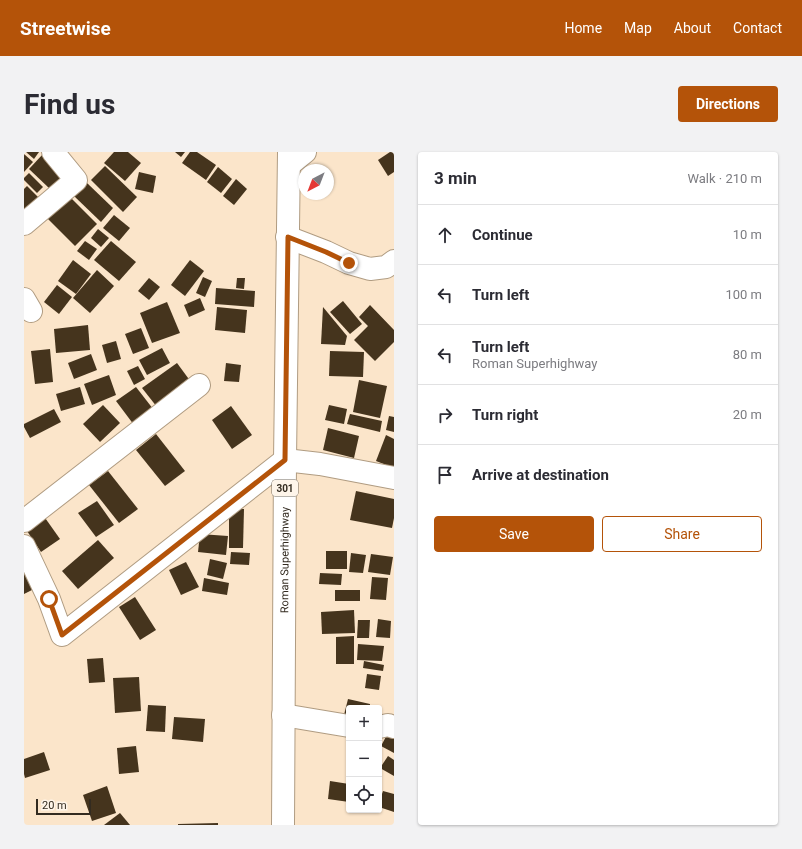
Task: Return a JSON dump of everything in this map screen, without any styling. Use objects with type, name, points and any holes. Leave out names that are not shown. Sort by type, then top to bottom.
[{"type":"street","points":[[24,224],[76,180],[53,152]]},
{"type":"street","name":"Roman Superhighway","points":[[283,825],[288,237],[294,156]]},
{"type":"street","points":[[288,237],[349,263],[370,269],[386,267],[394,261]]},
{"type":"street","points":[[24,521],[199,385]]},
{"type":"street","points":[[24,546],[49,599],[62,635],[285,460],[320,464],[394,478]]},
{"type":"street","points":[[283,715],[346,726]]},
{"type":"street","points":[[382,726],[388,725],[394,727]]},
{"type":"building","points":[[26,152],[39,152],[34,159]]},
{"type":"building","points":[[114,152],[128,152],[141,163],[125,181],[104,163]]},
{"type":"building","points":[[175,152],[185,152],[181,157]]},
{"type":"building","points":[[190,152],[197,152],[216,165],[206,180],[182,163]]},
{"type":"building","points":[[390,152],[394,152],[394,172],[388,176],[378,160]]},
{"type":"building","points":[[24,154],[33,162],[24,172]]},
{"type":"building","points":[[43,154],[64,174],[50,189],[29,169]]},
{"type":"building","points":[[105,166],[137,197],[123,212],[91,180]]},
{"type":"building","points":[[218,167],[232,179],[221,193],[207,182]]},
{"type":"building","points":[[139,172],[156,176],[153,193],[135,189]]},
{"type":"building","points":[[29,173],[43,187],[37,193],[24,180]]},
{"type":"building","points":[[236,179],[247,189],[234,205],[223,196]]},
{"type":"building","points":[[87,183],[113,208],[101,222],[74,196]]},
{"type":"building","points":[[27,186],[42,201],[24,216],[24,189]]},
{"type":"building","points":[[69,196],[97,224],[75,246],[47,218]]},
{"type":"building","points":[[114,215],[130,228],[119,241],[103,228]]},
{"type":"building","points":[[98,229],[109,238],[101,247],[91,238]]},
{"type":"building","points":[[85,241],[97,249],[89,260],[77,251]]},
{"type":"building","points":[[111,241],[136,262],[119,281],[94,260]]},
{"type":"building","points":[[73,260],[91,274],[76,294],[58,281]]},
{"type":"building","points":[[190,260],[204,271],[185,296],[171,285]]},
{"type":"building","points":[[97,270],[114,286],[90,313],[73,298]]},
{"type":"building","points":[[203,277],[212,281],[205,297],[196,293]]},
{"type":"building","points":[[149,278],[160,287],[149,300],[138,291]]},
{"type":"building","points":[[237,278],[245,278],[244,289],[236,288]]},
{"type":"building","points":[[57,285],[72,297],[59,314],[44,302]]},
{"type":"building","points":[[216,288],[255,291],[254,307],[215,304]]},
{"type":"building","points":[[200,298],[205,310],[189,317],[184,305]]},
{"type":"building","points":[[343,301],[362,324],[350,334],[330,312]]},
{"type":"building","points":[[167,302],[180,333],[152,343],[140,313]]},
{"type":"building","points":[[370,305],[394,330],[394,342],[375,361],[354,340],[368,326],[359,317]]},
{"type":"building","points":[[217,307],[247,310],[245,333],[215,330]]},
{"type":"building","points":[[323,307],[347,336],[345,345],[321,344]]},
{"type":"building","points":[[88,325],[90,350],[56,353],[54,329]]},
{"type":"building","points":[[141,328],[149,348],[133,354],[125,334]]},
{"type":"building","points":[[116,341],[121,359],[107,363],[102,345]]},
{"type":"building","points":[[162,348],[170,363],[147,375],[139,360]]},
{"type":"building","points":[[50,349],[53,382],[35,384],[31,351]]},
{"type":"building","points":[[330,351],[364,352],[363,377],[329,376]]},
{"type":"building","points":[[91,354],[97,370],[74,379],[68,363]]},
{"type":"building","points":[[177,363],[191,382],[157,407],[142,388]]},
{"type":"building","points":[[226,363],[241,365],[239,382],[224,381]]},
{"type":"building","points":[[138,366],[145,379],[134,385],[127,371]]},
{"type":"building","points":[[109,375],[116,395],[92,405],[84,384]]},
{"type":"building","points":[[359,380],[387,386],[380,418],[353,412]]},
{"type":"building","points":[[80,387],[85,404],[61,411],[56,394]]},
{"type":"building","points":[[136,387],[157,414],[137,429],[116,401]]},
{"type":"building","points":[[103,405],[120,423],[100,442],[83,424]]},
{"type":"building","points":[[329,405],[347,409],[344,424],[325,420]]},
{"type":"building","points":[[231,406],[252,435],[232,449],[212,420]]},
{"type":"building","points":[[54,409],[61,422],[30,438],[24,424]]},
{"type":"building","points":[[350,414],[382,421],[380,432],[347,424]]},
{"type":"building","points":[[389,416],[394,417],[394,432],[386,430]]},
{"type":"building","points":[[328,428],[359,436],[354,458],[323,450]]},
{"type":"building","points":[[156,434],[185,471],[165,486],[136,450]]},
{"type":"building","points":[[386,435],[394,439],[394,468],[376,461]]},
{"type":"building","points":[[108,471],[138,509],[119,523],[89,485]]},
{"type":"building","points":[[356,491],[394,499],[394,518],[392,528],[350,520]]},
{"type":"building","points":[[97,501],[114,525],[96,537],[78,513]]},
{"type":"building","points":[[229,508],[244,509],[243,548],[229,548]]},
{"type":"building","points":[[43,515],[60,539],[41,552],[25,528]]},
{"type":"building","points":[[200,534],[228,536],[226,555],[198,552]]},
{"type":"building","points":[[98,540],[114,558],[78,589],[62,571]]},
{"type":"building","points":[[326,551],[347,551],[347,569],[326,569]]},
{"type":"building","points":[[231,552],[250,553],[249,565],[230,564]]},
{"type":"building","points":[[351,553],[366,555],[363,573],[349,572]]},
{"type":"building","points":[[371,554],[393,557],[390,575],[368,572]]},
{"type":"building","points":[[210,559],[227,563],[223,579],[207,575]]},
{"type":"building","points":[[186,562],[199,587],[181,595],[169,570]]},
{"type":"building","points":[[24,570],[38,587],[24,594]]},
{"type":"building","points":[[320,573],[342,574],[341,585],[319,584]]},
{"type":"building","points":[[372,577],[388,578],[386,600],[370,599]]},
{"type":"building","points":[[204,578],[229,583],[227,595],[202,591]]},
{"type":"building","points":[[335,590],[360,590],[360,601],[335,601]]},
{"type":"building","points":[[135,597],[156,630],[140,640],[119,607]]},
{"type":"building","points":[[354,610],[355,633],[322,634],[321,612]]},
{"type":"building","points":[[378,619],[391,621],[390,638],[376,637]]},
{"type":"building","points":[[358,620],[370,620],[369,638],[357,638]]},
{"type":"building","points":[[354,636],[354,664],[336,664],[336,637]]},
{"type":"building","points":[[358,644],[384,646],[382,661],[357,660]]},
{"type":"building","points":[[103,658],[105,682],[89,683],[87,659]]},
{"type":"building","points":[[364,661],[384,665],[383,671],[363,668]]},
{"type":"building","points":[[367,674],[381,676],[379,690],[365,688]]},
{"type":"building","points":[[139,677],[141,711],[115,713],[113,678]]},
{"type":"building","points":[[348,699],[370,704],[370,705],[346,705]]},
{"type":"building","points":[[148,705],[166,706],[165,732],[146,731]]},
{"type":"building","points":[[174,717],[205,719],[203,742],[172,739]]},
{"type":"building","points":[[389,731],[394,734],[394,753],[382,747]]},
{"type":"building","points":[[136,746],[139,772],[119,774],[117,748]]},
{"type":"building","points":[[44,752],[50,770],[25,778],[24,759]]},
{"type":"building","points":[[388,756],[394,760],[394,776],[382,769],[382,765]]},
{"type":"building","points":[[330,781],[346,784],[346,802],[328,799]]},
{"type":"building","points":[[107,786],[116,813],[92,821],[83,795]]},
{"type":"building","points":[[383,791],[394,794],[394,812],[382,808]]},
{"type":"building","points":[[120,813],[130,825],[104,825]]},
{"type":"building","points":[[218,823],[218,825],[178,825],[178,824]]},
{"type":"route","points":[[49,599],[62,635],[285,460],[288,237],[349,263]]}]
